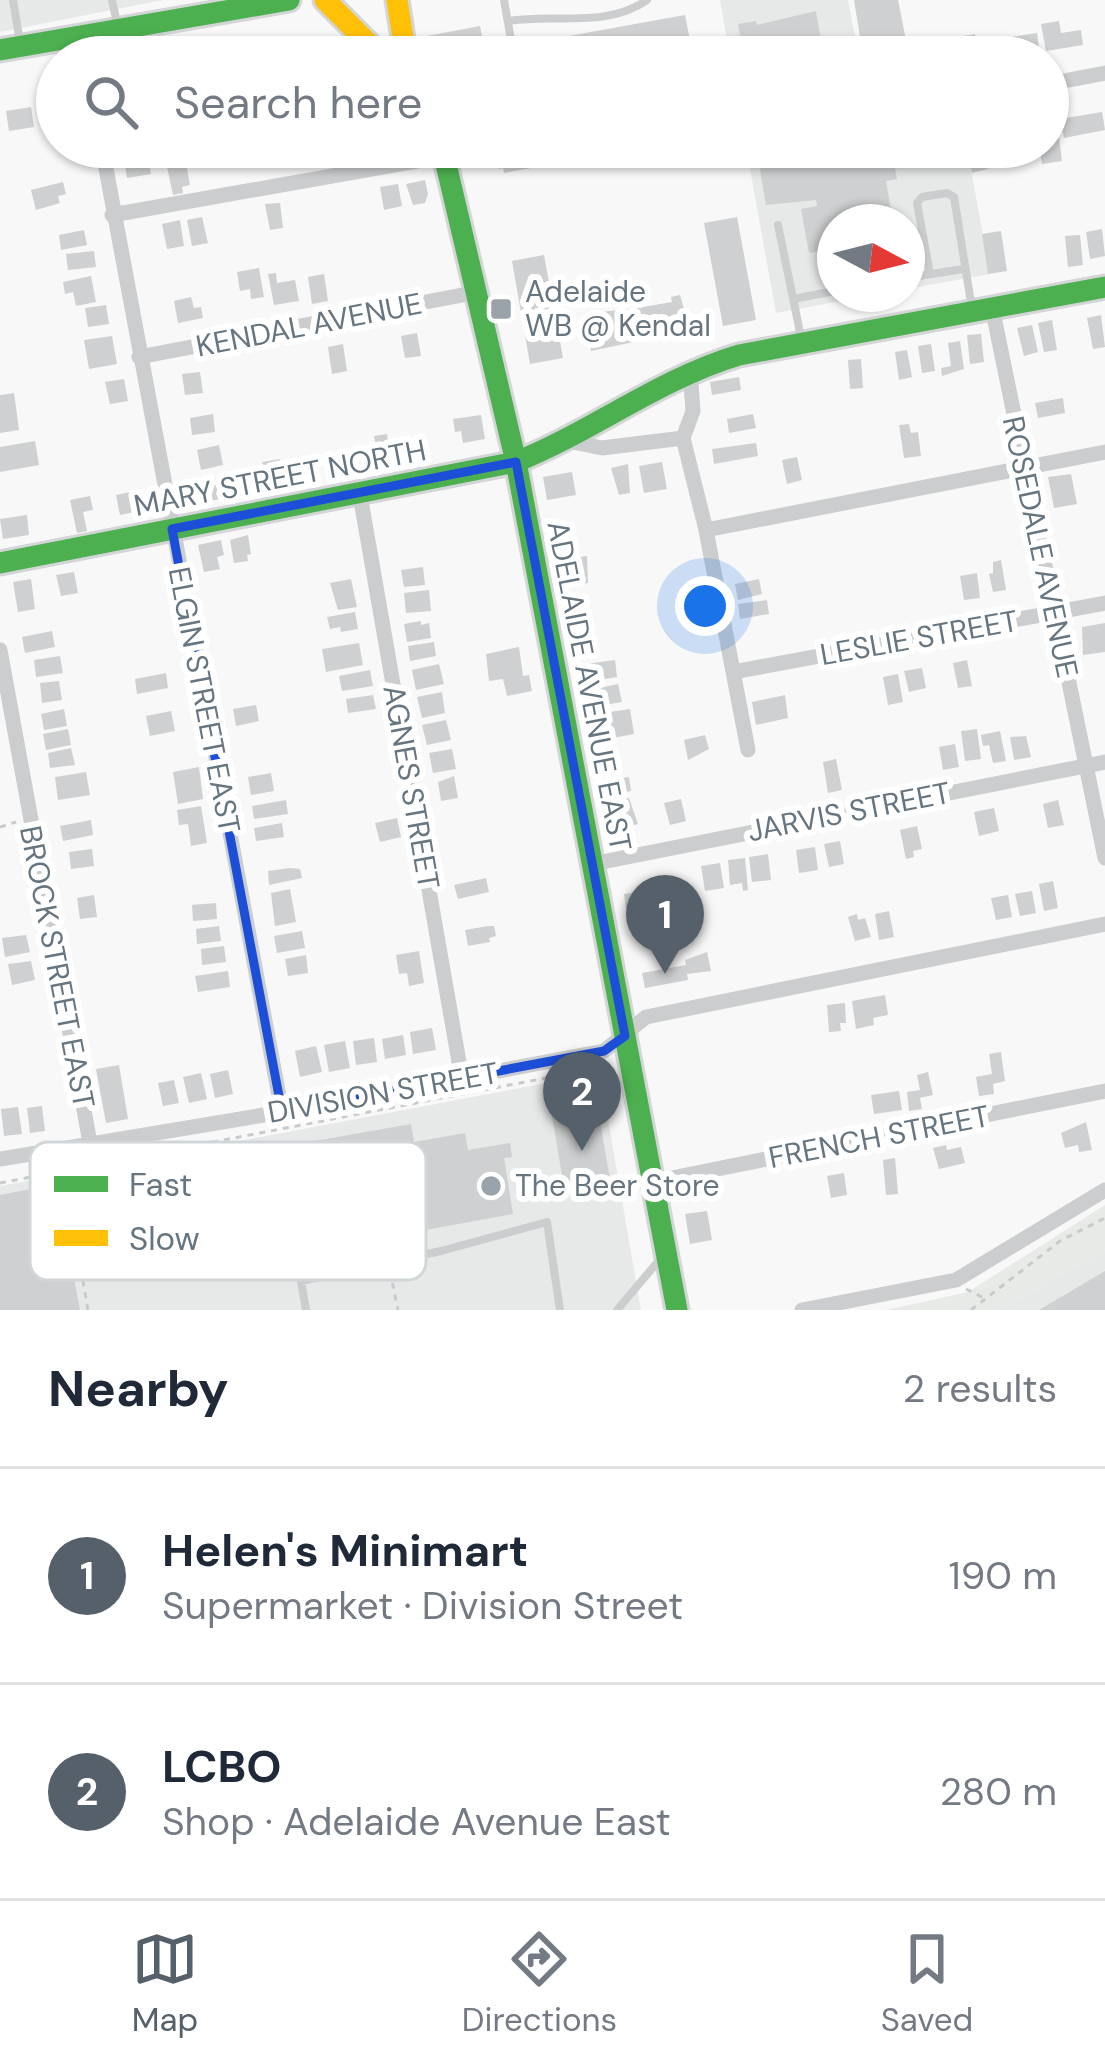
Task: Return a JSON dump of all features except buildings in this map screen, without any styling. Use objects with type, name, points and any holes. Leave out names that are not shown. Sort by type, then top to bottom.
[{"type":"main road","points":[[108,36],[259,2],[289,0]]},
{"type":"main road","points":[[326,0],[361,36]]},
{"type":"main road","points":[[397,0],[403,36]]},
{"type":"main road","name":"ADELAIDE AVENUE EAST","points":[[448,168],[516,462],[677,1310]]},
{"type":"main road","name":"MARY STREET NORTH","points":[[0,563],[516,462],[568,442],[690,370],[739,355],[1105,287]]},
{"type":"street","points":[[1069,80],[1105,73]]},
{"type":"street","name":"ELGIN STREET EAST","points":[[105,168],[282,1112]]},
{"type":"street","points":[[112,215],[356,168]]},
{"type":"street","name":"KENDAL AVENUE","points":[[139,357],[478,292]]},
{"type":"street","name":"ROSEDALE AVENUE","points":[[982,309],[1022,466],[1105,858]]},
{"type":"street","points":[[690,370],[692,411],[683,438],[706,530],[748,750]]},
{"type":"street","name":"MARY STREET NORTH","points":[[568,442],[602,448],[683,438]]},
{"type":"street","points":[[706,530],[1105,452]]},
{"type":"street","name":"AGNES STREET","points":[[360,495],[462,1079]]},
{"type":"street","name":"LESLIE STREET","points":[[733,672],[1105,603]]},
{"type":"street","name":"BROCK STREET EAST","points":[[0,650],[90,1142]]},
{"type":"street","name":"JARVIS STREET","points":[[592,864],[1105,761]]},
{"type":"street","name":"DIVISION STREET","points":[[96,1142],[604,1051],[646,1017],[1105,924]]},
{"type":"street","name":"FRENCH STREET","points":[[652,1182],[1105,1091]]},
{"type":"street","name":"DIVISION STREET","points":[[0,1159],[30,1154]]},
{"type":"street","points":[[802,1310],[956,1280],[1105,1190]]},
{"type":"lane","points":[[9,52],[13,0]]},
{"type":"lane","points":[[112,0],[119,31]]},
{"type":"lane","points":[[504,0],[510,36]]},
{"type":"lane","points":[[508,21],[537,16],[571,21],[634,9],[646,0]]},
{"type":"lane","points":[[930,274],[917,203],[934,195],[954,197],[966,262],[963,269],[982,309]]},
{"type":"lane","points":[[778,225],[802,343]]},
{"type":"lane","points":[[925,275],[963,269]]},
{"type":"lane","points":[[793,299],[817,294]]},
{"type":"lane","points":[[426,1253],[547,1222],[560,1310]]},
{"type":"lane","points":[[617,1310],[666,1252]]},
{"type":"lane","points":[[301,1280],[306,1310]]},
{"type":"path","points":[[0,827],[29,818]]},
{"type":"path","points":[[218,1142],[603,1067]]},
{"type":"path","points":[[0,1183],[30,1177]]},
{"type":"path","points":[[971,1310],[1060,1241],[1105,1218]]},
{"type":"path","points":[[83,1280],[88,1310]]},
{"type":"path","points":[[392,1280],[398,1310]]},
{"type":"highlighted area","points":[[516,462],[625,1036],[604,1051],[282,1112],[172,529]]},
{"type":"shaded area","points":[[0,0],[163,0],[0,32]]},
{"type":"shaded area","points":[[720,0],[848,0],[855,36],[726,36]]},
{"type":"shaded area","points":[[750,168],[971,168],[990,274],[925,286],[925,204],[817,204],[817,305],[776,313]]},
{"type":"shaded area","points":[[600,1073],[641,1310],[0,1310],[0,1186],[30,1180],[30,1280],[426,1280],[426,1142],[234,1142]]},
{"type":"shaded area","points":[[1105,1205],[1105,1249],[1000,1310],[886,1310],[968,1292]]},
{"type":"shaded area","points":[[1105,1249],[1105,1310],[1000,1310]]},
{"type":"traffic: fast","points":[[81,36],[289,0]]},
{"type":"traffic: fast","points":[[0,50],[36,44]]},
{"type":"traffic: fast","points":[[447,168],[516,462],[677,1310]]},
{"type":"traffic: fast","points":[[0,563],[516,462],[681,377],[739,355],[1105,287]]},
{"type":"traffic: slow","points":[[325,0],[361,36]]},
{"type":"traffic: slow","points":[[397,0],[403,36]]},
{"type":"place","name":"Adelaide WB @ Kendal","points":[[501,309]]},
{"type":"place","name":"Helen's Minimart","points":[[665,974]]},
{"type":"place","name":"LCBO","points":[[582,1151]]},
{"type":"place","name":"The Beer Store","points":[[491,1186]]}]
